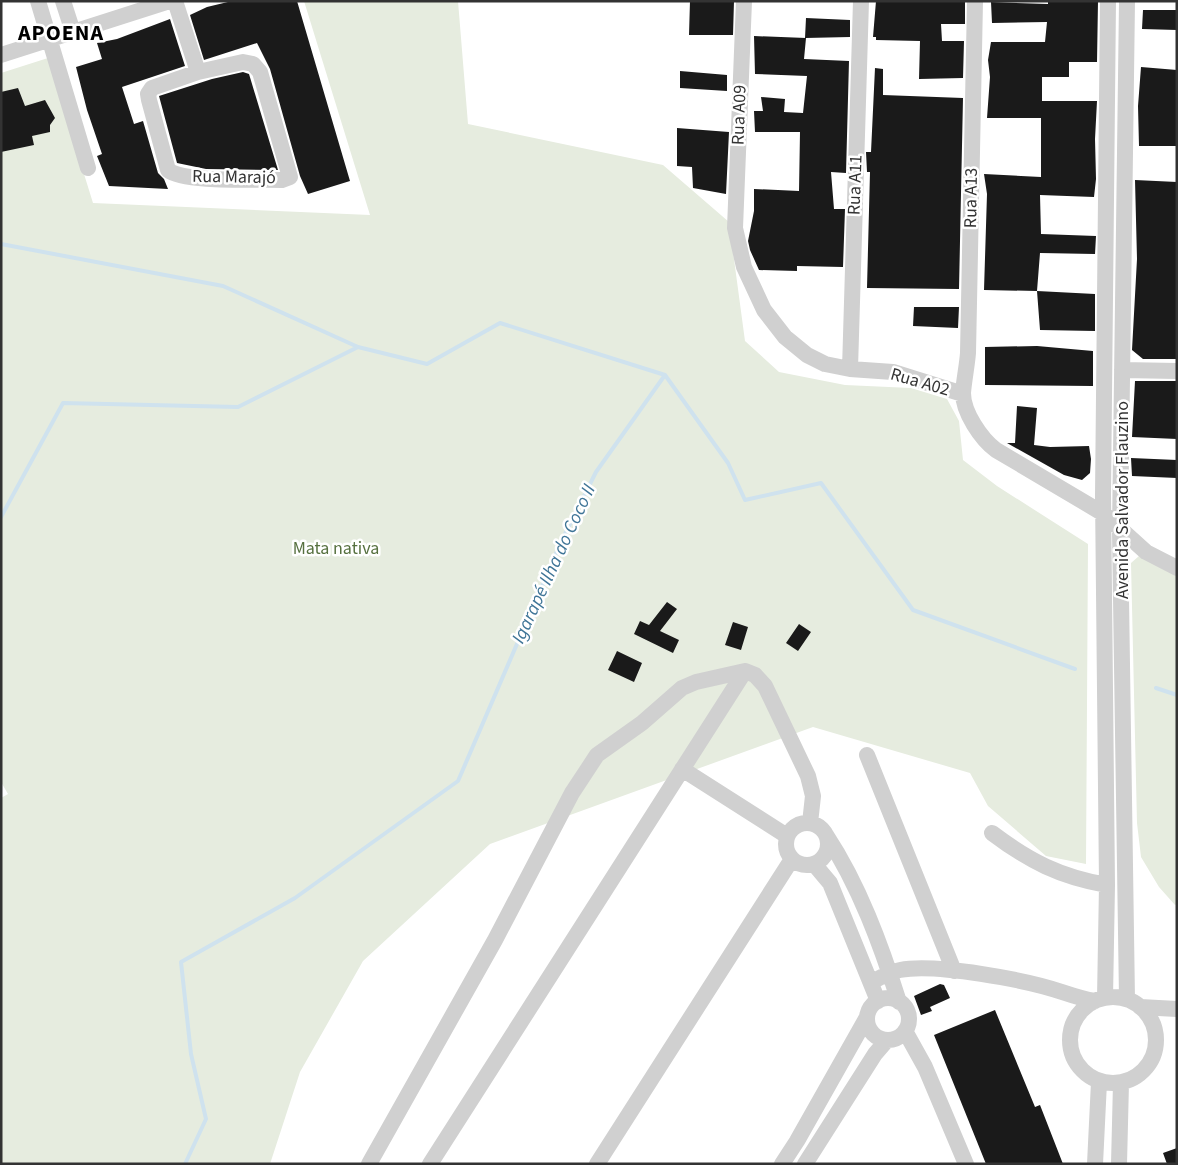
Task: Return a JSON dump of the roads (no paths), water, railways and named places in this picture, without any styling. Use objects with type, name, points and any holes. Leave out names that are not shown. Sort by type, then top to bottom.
[{"type":"street","points":[[38,1],[88,168]]},
{"type":"street","points":[[63,1],[74,32]]},
{"type":"street","points":[[1,55],[170,1]]},
{"type":"street","points":[[175,1],[198,72]]},
{"type":"street","name":"Rua A09","points":[[734,228],[744,1]]},
{"type":"street","name":"Rua A11","points":[[850,369],[861,1]]},
{"type":"street","name":"Rua A13","points":[[963,394],[968,345],[976,1]]},
{"type":"street","name":"Avenida Salvador Flauzino","points":[[1100,999],[1107,885],[1104,514],[1108,1]]},
{"type":"street","name":"Avenida Salvador Flauzino","points":[[1128,1],[1120,531],[1133,1003]]},
{"type":"street","name":"Rua Marajó","points":[[233,63],[253,64],[260,72],[290,176],[282,180],[193,178],[174,174],[168,170],[148,94],[152,88],[198,72],[233,63]]},
{"type":"street","name":"Rua A02","points":[[734,228],[744,267],[764,310],[785,337],[807,355],[825,364],[850,369],[893,372],[963,394],[977,431],[986,443],[1104,514],[1120,531],[1146,552],[1177,568]]},
{"type":"street","points":[[1122,370],[1177,371]]},
{"type":"street","points":[[430,1164],[745,671]]},
{"type":"street","points":[[369,1164],[495,940],[572,793],[597,756],[642,723],[682,688],[696,682],[745,671],[755,675],[765,686],[808,776],[813,796],[810,823]]},
{"type":"street","points":[[867,755],[954,971]]},
{"type":"street","points":[[682,768],[787,836]]},
{"type":"street","points":[[826,835],[827,849],[820,861],[814,864],[801,864],[792,859],[786,848],[787,836],[796,826],[810,823],[822,830],[826,835],[846,868],[889,972],[899,1002],[908,1015],[905,1031],[900,1036],[887,1040],[874,1035],[867,1024],[867,1017]]},
{"type":"street","points":[[992,833],[1028,858],[1060,875],[1107,885]]},
{"type":"street","points":[[597,1164],[792,859]]},
{"type":"street","points":[[814,864],[830,883],[872,982],[878,1001]]},
{"type":"street","points":[[872,982],[889,972],[902,969],[954,971],[1017,981],[1062,992],[1077,998],[1100,999],[1177,1009]]},
{"type":"street","points":[[784,1163],[867,1017],[869,1010],[878,1001],[890,998],[899,1002]]},
{"type":"street","points":[[1100,999],[1084,1008],[1076,1018],[1070,1030],[1069,1043],[1072,1056],[1078,1067],[1088,1076],[1099,1082],[1121,1083],[1132,1079],[1142,1072],[1155,1051],[1154,1027],[1133,1003]]},
{"type":"street","points":[[905,1031],[925,1066],[966,1164]]},
{"type":"street","points":[[797,1141],[811,1161],[887,1040]]},
{"type":"street","points":[[1095,1164],[1099,1082]]},
{"type":"street","points":[[1119,1164],[1121,1083]]},
{"type":"waterway","points":[[1,244],[223,286],[358,347],[427,364],[500,323],[665,375]]},
{"type":"waterway","points":[[1,517],[63,403],[238,407],[358,347]]},
{"type":"waterway","name":"Igarapé Ilha do Coco II","points":[[185,1164],[206,1119],[191,1054],[181,962],[295,898],[458,781],[560,544],[596,472],[665,375],[728,463],[745,500],[821,483],[913,610],[1075,669]]},
{"type":"waterway","name":"Igarapé Ilha do Coco II","points":[[1156,688],[1177,695]]},
{"type":"district","name":"APOENA","points":[[61,33]]},
{"type":"park label","name":"Mata nativa","points":[[336,548]]}]
